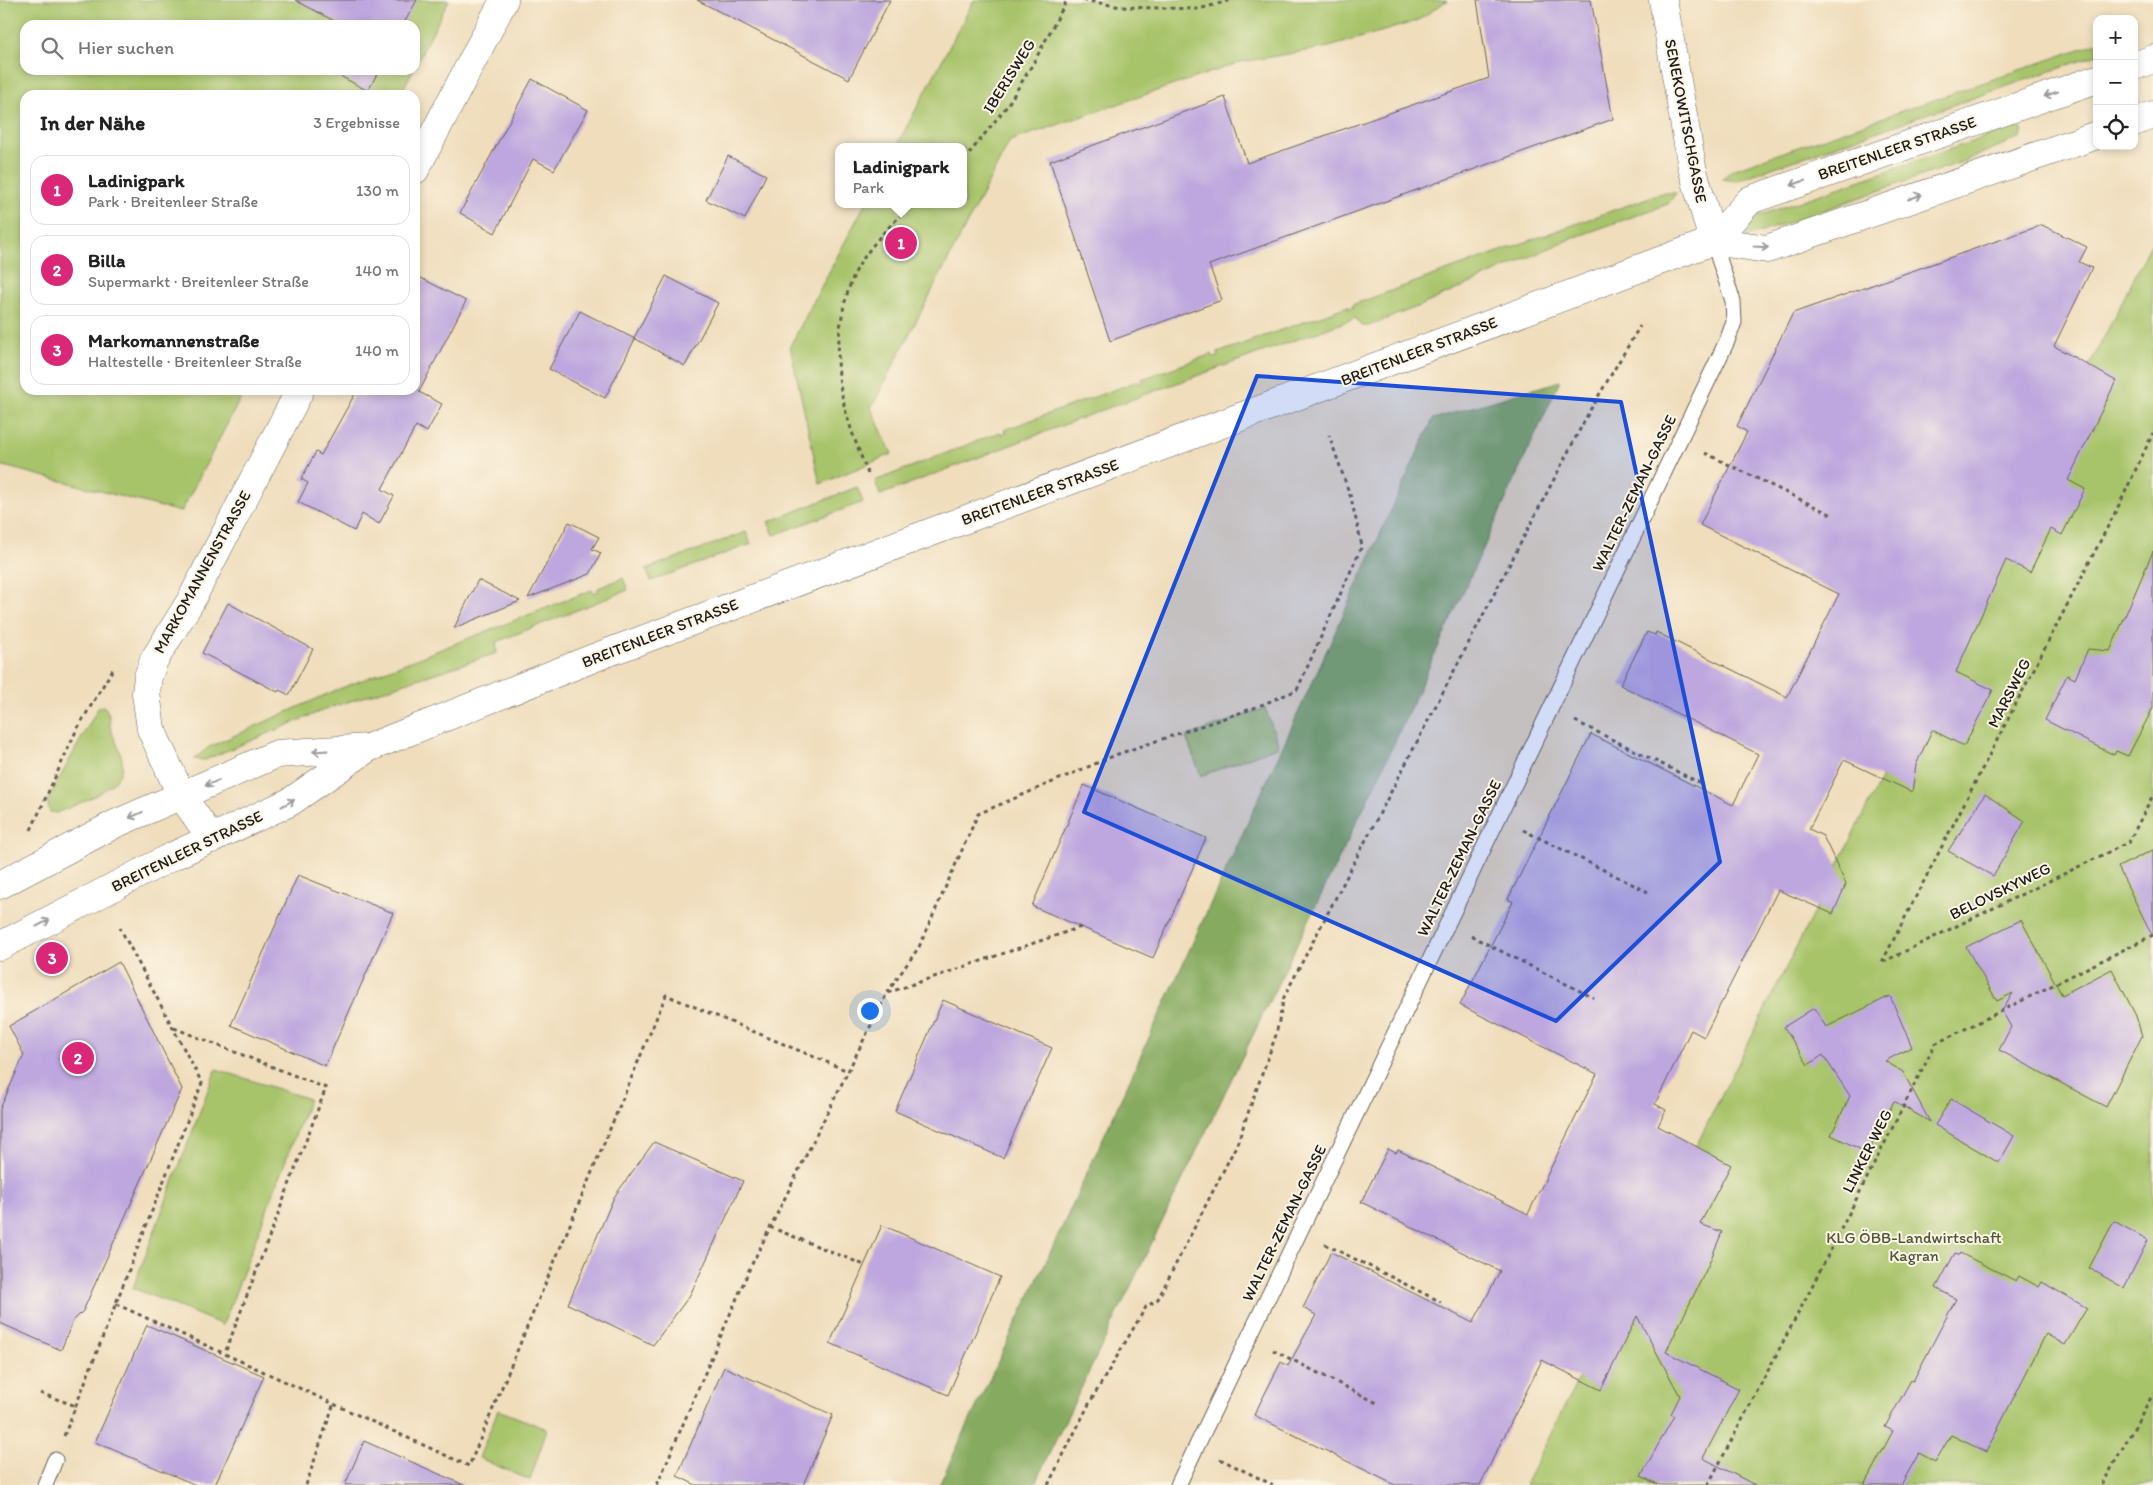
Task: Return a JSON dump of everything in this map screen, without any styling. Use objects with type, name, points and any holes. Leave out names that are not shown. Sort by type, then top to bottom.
[{"type":"main road","points":[[420,160],[504,0]]},
{"type":"main road","name":"SENEKOWITSCHGASSE","points":[[1663,0],[1692,167],[1713,241]]},
{"type":"main road","points":[[2138,65],[2153,59]]},
{"type":"main road","name":"BREITENLEER STRASSE","points":[[0,946],[111,887],[290,802],[368,748],[596,657],[1713,241],[1750,200],[2093,80]]},
{"type":"main road","points":[[2138,121],[2153,115]]},
{"type":"main road","name":"BREITENLEER STRASSE","points":[[1713,241],[1767,249],[2093,136]]},
{"type":"main road","name":"MARKOMANNENSTRASSE","points":[[212,839],[181,795],[151,729],[146,693],[148,677],[154,660],[190,602],[297,395]]},
{"type":"main road","name":"BREITENLEER STRASSE","points":[[0,885],[100,832],[277,754],[368,748]]},
{"type":"lane","name":"WALTER-ZEMAN-GASSE","points":[[1178,1485],[1727,341],[1734,322],[1733,301],[1713,241]]},
{"type":"lane","points":[[45,1485],[55,1460]]},
{"type":"path","name":"IBERISWEG","points":[[967,156],[1007,106],[1034,62],[1067,0]]},
{"type":"path","points":[[1083,0],[1121,7],[1199,8],[1232,0]]},
{"type":"path","points":[[868,474],[852,434],[841,394],[838,362],[839,328],[849,290],[861,260],[883,233],[911,208]]},
{"type":"path","points":[[1048,1485],[1089,1404],[1146,1307],[1158,1299],[1237,1144],[1276,1035],[1284,997],[1589,412],[1640,326]]},
{"type":"path","name":"MARSWEG","points":[[1882,962],[2034,670],[2153,433]]},
{"type":"path","points":[[657,1485],[749,1270],[887,993],[919,947],[978,814],[1118,754],[1254,708],[1297,690],[1362,546],[1352,498],[1329,435]]},
{"type":"path","points":[[1679,440],[1834,516]]},
{"type":"path","points":[[30,833],[77,729],[116,663]]},
{"type":"path","points":[[1550,709],[1702,784]]},
{"type":"path","name":"BELOVSKYWEG","points":[[1882,962],[2129,842],[2153,795]]},
{"type":"path","points":[[1498,818],[1648,892]]},
{"type":"path","points":[[1447,924],[1594,998]]},
{"type":"path","points":[[887,993],[1081,927]]},
{"type":"path","points":[[55,1460],[202,1083],[120,928]]},
{"type":"path","name":"LINKER WEG","points":[[1708,1485],[1804,1302],[1935,1044],[2153,935]]},
{"type":"path","points":[[116,1304],[470,1466],[666,995],[848,1071]]},
{"type":"path","points":[[172,1027],[326,1088],[225,1353]]},
{"type":"path","points":[[770,1227],[864,1266]]},
{"type":"path","points":[[1300,1231],[1441,1302]]},
{"type":"path","points":[[1248,1338],[1379,1404]]},
{"type":"path","points":[[40,1393],[76,1406]]},
{"type":"path","points":[[2102,1485],[2153,1394]]},
{"type":"path","points":[[306,1485],[334,1403]]},
{"type":"path","points":[[1196,1448],[1273,1485]]},
{"type":"highlighted area","points":[[1257,376],[1621,402],[1720,862],[1556,1021],[1084,812]]},
{"type":"green space","points":[[0,0],[449,0],[420,56],[420,20],[20,20],[20,75],[410,75],[403,90],[20,90],[20,395],[242,395],[181,512],[0,465]]},
{"type":"green space","points":[[974,0],[1448,0],[1417,21],[1329,47],[1241,62],[1010,141],[871,408],[892,454],[820,484],[790,346],[863,208],[967,208],[967,143],[898,143]]},
{"type":"green space","points":[[2093,44],[2093,56],[1736,181],[1722,179],[1732,170]]},
{"type":"green space","points":[[2017,126],[2023,130],[2021,137],[1964,161],[1747,237],[1742,237],[1737,225],[1746,220]]},
{"type":"green space","points":[[1661,193],[1676,193],[1668,204],[1570,239],[1422,305],[1368,326],[1361,326],[1356,318],[1100,411],[880,495],[875,481],[1000,432],[1002,435],[1006,433],[1004,430],[1138,381],[1139,384],[1143,383],[1142,379],[1212,354],[1214,358],[1218,356],[1217,353],[1348,306],[1349,309],[1353,308],[1352,305]]},
{"type":"green space","name":"KLG ÖBB-Landwirtschaft Kagran","points":[[2153,240],[2153,1485],[1525,1485]]},
{"type":"green space","points":[[1560,381],[1380,774],[1034,1485],[939,1485],[1058,1236],[1433,419]]},
{"type":"green space","points":[[857,487],[863,502],[774,535],[768,522]]},
{"type":"green space","points":[[746,532],[751,544],[651,581],[646,569]]},
{"type":"green space","points":[[623,578],[628,590],[496,642],[497,653],[326,709],[205,760],[194,759],[209,747],[334,691],[592,590],[594,593],[598,591],[598,588]]},
{"type":"green space","points":[[102,706],[108,712],[111,729],[122,759],[122,769],[117,778],[99,793],[57,813],[50,812],[47,801],[98,708]]},
{"type":"green space","points":[[1265,708],[1279,746],[1201,776],[1186,737]]},
{"type":"green space","points":[[216,1069],[309,1099],[223,1325],[133,1288]]},
{"type":"green space","points":[[498,1410],[547,1429],[530,1480],[479,1458]]},
{"type":"building","points":[[295,0],[417,0],[406,20],[332,20]]},
{"type":"building","points":[[697,0],[890,0],[849,79]]},
{"type":"building","points":[[1477,0],[1591,0],[1613,119],[1209,265],[1222,300],[1110,341],[1050,161],[1225,97],[1247,163],[1489,78]]},
{"type":"building","points":[[338,75],[376,75],[369,90]]},
{"type":"building","points":[[532,79],[588,110],[554,170],[533,159],[495,233],[460,213]]},
{"type":"building","points":[[728,156],[766,175],[745,219],[706,200]]},
{"type":"building","points":[[2042,225],[2087,247],[2079,262],[2092,268],[2054,346],[2116,381],[2068,480],[2085,489],[2062,535],[2051,529],[2030,572],[2006,560],[1956,672],[1993,690],[1964,746],[1932,730],[1916,765],[1912,792],[1844,760],[1809,829],[1823,836],[1846,884],[1833,914],[1778,890],[1704,1037],[1691,1030],[1655,1104],[1666,1110],[1658,1126],[1731,1165],[1700,1224],[1722,1232],[1708,1266],[1666,1352],[1739,1389],[1703,1458],[1755,1485],[1659,1485],[1641,1476],[1674,1416],[1671,1414],[1680,1396],[1637,1316],[1601,1390],[1542,1360],[1480,1485],[1395,1485],[1254,1415],[1281,1362],[1288,1366],[1316,1315],[1303,1308],[1331,1252],[1473,1323],[1500,1271],[1361,1202],[1388,1149],[1396,1153],[1398,1150],[1528,1214],[1597,1074],[1460,1005],[1513,902],[1508,899],[1591,734],[1733,805],[1758,754],[1620,685],[1647,632],[1655,635],[1656,632],[1787,697],[1839,594],[1700,525],[1747,432],[1737,426],[1793,313]]},
{"type":"building","points":[[666,276],[718,303],[685,366],[634,338]]},
{"type":"building","points":[[420,278],[466,301],[420,390]]},
{"type":"building","points":[[580,311],[635,339],[605,398],[549,369]]},
{"type":"building","points":[[420,393],[442,404],[427,432],[416,426],[382,489],[394,496],[379,524],[362,514],[354,531],[298,502],[308,483],[301,479],[316,452],[321,455],[354,395],[420,395]]},
{"type":"building","points":[[569,522],[599,537],[592,549],[601,553],[590,574],[528,598]]},
{"type":"building","points":[[2153,551],[2153,708],[2128,756],[2116,751],[2114,755],[2045,720],[2067,675],[2075,679],[2088,649],[2110,651]]},
{"type":"building","points":[[478,580],[520,601],[454,628]]},
{"type":"building","points":[[228,603],[313,649],[289,695],[279,690],[278,692],[202,653]]},
{"type":"building","points":[[1084,785],[1206,838],[1153,958],[1032,906]]},
{"type":"building","points":[[1985,794],[2025,821],[1993,876],[1948,851]]},
{"type":"building","points":[[2153,850],[2153,937],[2118,867]]},
{"type":"building","points":[[298,875],[393,913],[325,1066],[231,1025]]},
{"type":"building","points":[[2021,920],[2062,995],[2112,969],[2136,1016],[2142,1036],[2106,1107],[1999,1050],[2011,1027],[2002,1011],[2013,993],[1997,1001],[1966,947]]},
{"type":"building","points":[[119,962],[182,1089],[83,1311],[73,1321],[61,1350],[0,1323],[0,1109],[24,1055],[9,1026]]},
{"type":"building","points":[[1890,996],[1912,1047],[1885,1061],[1903,1072],[1930,1122],[1894,1101],[1868,1153],[1831,1135],[1850,1096],[1823,1055],[1808,1065],[1784,1027],[1814,1008],[1826,1027]]},
{"type":"building","points":[[943,1000],[1052,1048],[1003,1158],[895,1111]]},
{"type":"building","points":[[1951,1099],[2014,1136],[1999,1163],[1935,1125]]},
{"type":"building","points":[[654,1142],[743,1181],[690,1295],[653,1345],[568,1304],[614,1197]]},
{"type":"building","points":[[2114,1221],[2148,1240],[2124,1288],[2089,1268]]},
{"type":"building","points":[[882,1225],[1000,1277],[948,1395],[830,1343]]},
{"type":"building","points":[[1955,1253],[1959,1255],[1960,1253],[2016,1281],[2019,1276],[2039,1287],[2042,1282],[2087,1308],[2065,1345],[2046,1334],[1986,1452],[1951,1435],[1935,1462],[1919,1453],[1901,1485],[1864,1485],[1893,1431],[1885,1427],[1911,1380],[1913,1381],[1956,1299],[1936,1288]]},
{"type":"building","points":[[147,1325],[264,1376],[215,1485],[196,1485],[95,1442]]},
{"type":"building","points":[[724,1367],[833,1415],[803,1485],[696,1485],[677,1476]]},
{"type":"building","points":[[364,1441],[464,1485],[345,1485]]},
{"type":"place","name":"Ladinigpark","points":[[901,243]]},
{"type":"place","name":"Markomannenstraße","points":[[52,958]]},
{"type":"place","name":"Billa","points":[[78,1058]]}]
